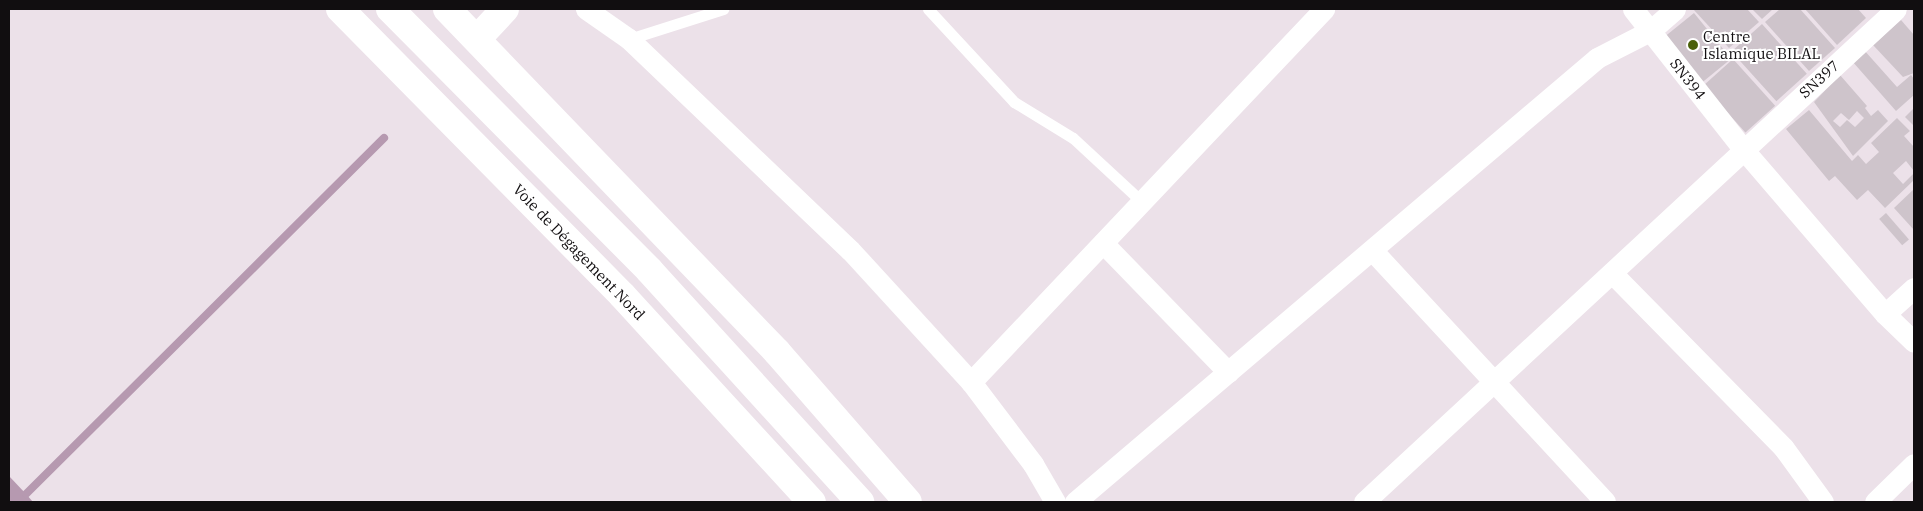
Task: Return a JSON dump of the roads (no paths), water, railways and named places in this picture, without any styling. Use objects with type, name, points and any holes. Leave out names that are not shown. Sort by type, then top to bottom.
[{"type":"main road","name":"Voie de Dégagement Nord","points":[[340,9],[622,296],[812,502]]},
{"type":"main road","points":[[390,9],[649,270],[860,502]]},
{"type":"main road","points":[[447,9],[777,352],[908,502]]},
{"type":"main road","points":[[477,40],[505,9]]},
{"type":"street","points":[[586,9],[629,39],[850,250],[971,382],[1033,464],[1055,502]]},
{"type":"street","points":[[971,382],[1324,9]]},
{"type":"street","name":"SN394","points":[[1633,9],[1743,149],[1885,314],[1914,342]]},
{"type":"street","points":[[1075,502],[1597,58],[1650,31],[1675,9]]},
{"type":"street","name":"SN397","points":[[1364,502],[1494,385],[1743,149],[1896,9]]},
{"type":"street","points":[[1103,243],[1228,372]]},
{"type":"street","points":[[1372,250],[1494,385],[1605,502]]},
{"type":"street","points":[[1612,273],[1783,447],[1823,502]]},
{"type":"street","points":[[1885,314],[1914,288]]},
{"type":"street","points":[[1874,502],[1914,464]]},
{"type":"lane","points":[[629,39],[724,9]]},
{"type":"lane","points":[[928,9],[1014,102],[1073,138],[1142,202]]},
{"type":"waterway","points":[[26,494],[384,138]]},
{"type":"place","name":"Centre Islamique BILAL","points":[[1693,45]]}]
